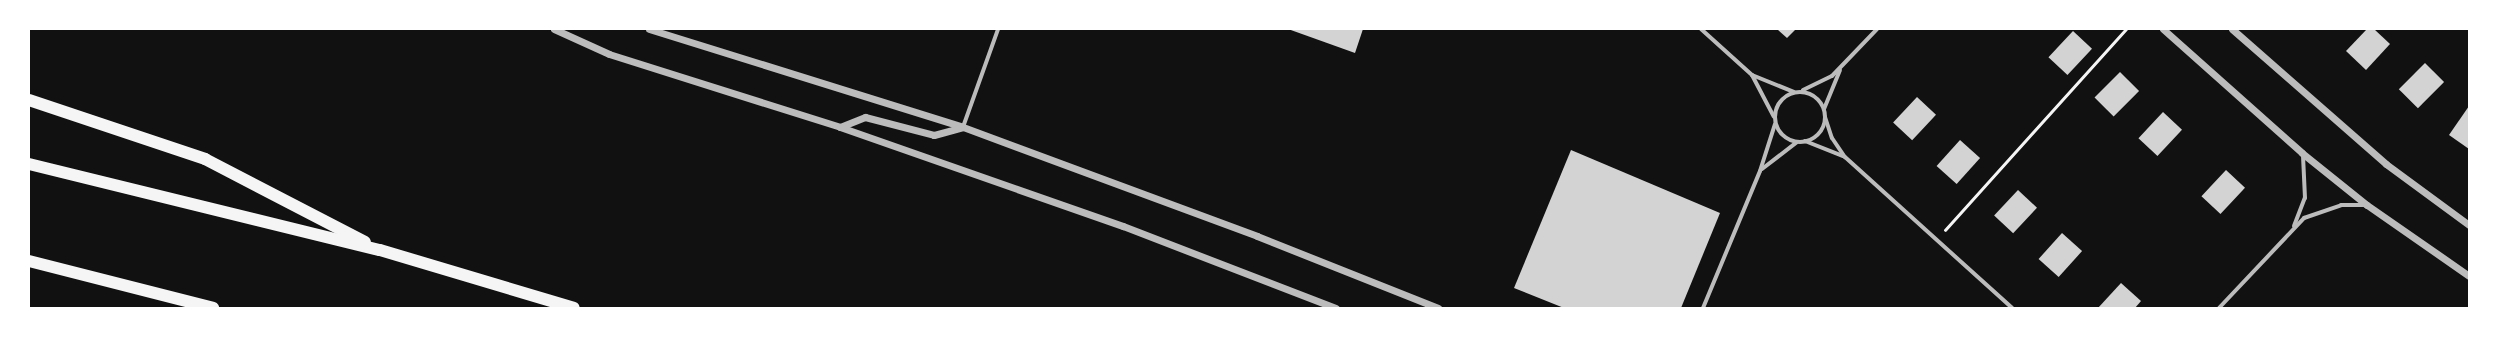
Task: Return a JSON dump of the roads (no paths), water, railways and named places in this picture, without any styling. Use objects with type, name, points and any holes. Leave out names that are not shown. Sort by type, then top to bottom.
[{"type":"highway","points":[[29,100],[205,159],[380,250]]},
{"type":"highway","points":[[29,164],[380,250],[574,308]]},
{"type":"highway","points":[[29,261],[213,308]]},
{"type":"street","points":[[554,29],[609,54],[840,127],[1123,226],[1336,308]]},
{"type":"street","points":[[649,29],[963,127],[1256,236],[1438,308]]},
{"type":"street","points":[[963,127],[998,29]]},
{"type":"street","points":[[1702,29],[1752,74],[1794,92]]},
{"type":"street","points":[[1774,118],[1780,101],[1794,92],[1822,82],[1841,68],[1877,29]]},
{"type":"street","points":[[2163,29],[2302,153],[2367,205],[2469,276]]},
{"type":"street","points":[[2232,29],[2386,164],[2469,225]]},
{"type":"street","points":[[1824,109],[1841,68]]},
{"type":"street","points":[[1752,74],[1781,134],[1797,142]]},
{"type":"street","points":[[1800,91],[1815,96],[1824,109],[1832,138],[1845,157],[2012,308]]},
{"type":"street","points":[[1760,171],[1797,142],[1805,141],[1822,130],[1825,117]]},
{"type":"street","points":[[840,127],[865,118],[934,135],[963,127]]},
{"type":"street","points":[[1703,308],[1760,171],[1775,124]]},
{"type":"street","points":[[1805,141],[1845,157]]},
{"type":"street","points":[[2294,226],[2307,183],[2302,153]]},
{"type":"street","points":[[2220,308],[2294,226],[2328,208],[2367,205]]}]
